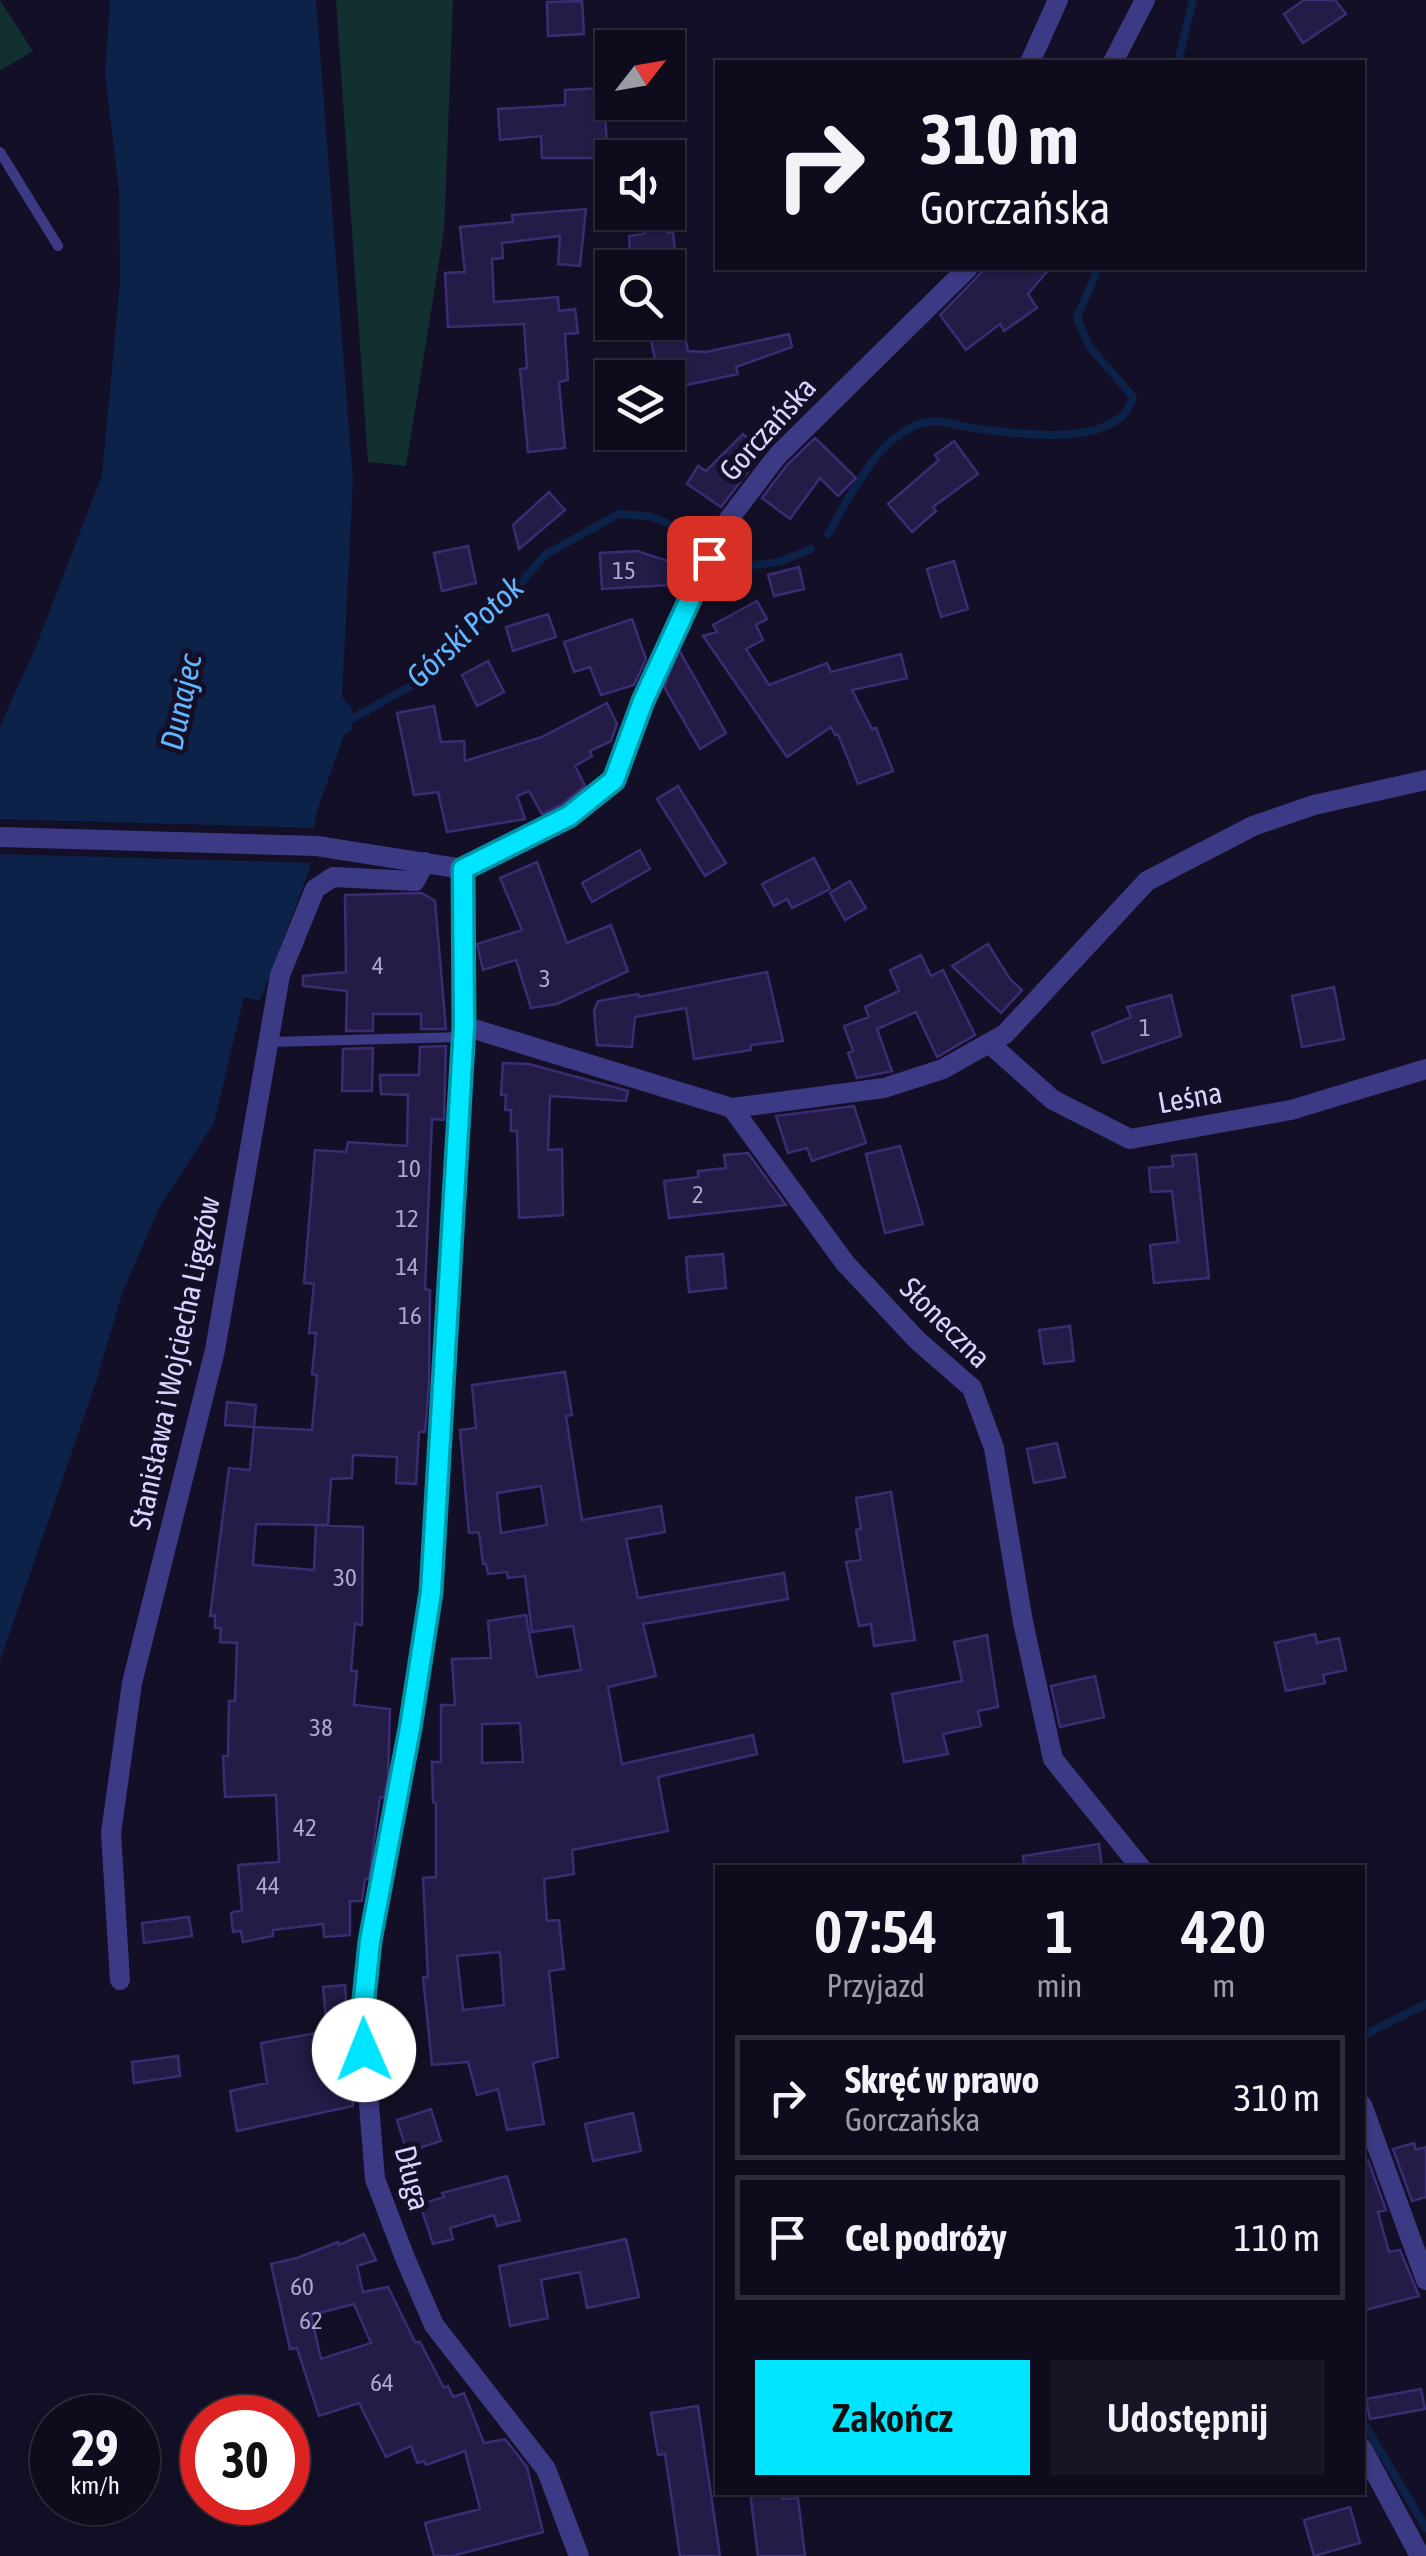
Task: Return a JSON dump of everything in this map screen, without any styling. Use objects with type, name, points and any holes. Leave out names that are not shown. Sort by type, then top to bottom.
[{"type":"street","points":[[1031,60],[1058,0]]},
{"type":"street","points":[[1113,60],[1145,0]]},
{"type":"street","points":[[938,296],[940,270]]},
{"type":"street","name":"Gorczańska","points":[[463,869],[569,816],[614,780],[627,737],[674,628],[726,523],[777,456],[966,270]]},
{"type":"street","points":[[463,1032],[732,1108],[884,1088],[943,1068],[1005,1034],[1147,881],[1253,826],[1314,805],[1426,780]]},
{"type":"street","points":[[0,837],[318,846],[463,869]]},
{"type":"street","name":"Stanisława i Wojciecha Ligęzów","points":[[120,1980],[111,1833],[132,1683],[215,1350],[280,975],[315,889],[333,877],[415,881],[425,862]]},
{"type":"street","name":"Długa","points":[[463,869],[463,1032],[431,1592],[370,1941],[362,2018],[374,2179],[404,2258],[434,2325],[546,2469],[579,2556]]},
{"type":"street","name":"Leśna","points":[[989,1043],[1053,1100],[1130,1139],[1291,1110],[1426,1069]]},
{"type":"street","name":"Słoneczna","points":[[732,1108],[845,1263],[917,1340],[972,1388],[994,1448],[1022,1622],[1052,1759],[1140,1865]]},
{"type":"street","points":[[1365,2113],[1426,2280]]},
{"type":"street","points":[[1365,2454],[1420,2556]]},
{"type":"lane","points":[[0,152],[58,246]]},
{"type":"lane","points":[[269,1042],[463,1032]]},
{"type":"green space","points":[[0,0],[33,51],[0,71]]},
{"type":"green space","points":[[336,0],[453,0],[444,231],[406,466],[368,462]]},
{"type":"water","name":"Dunajec","points":[[110,0],[316,0],[353,482],[342,697],[352,708],[352,730],[344,735],[316,814],[310,868],[260,1001],[244,997],[214,1123],[160,1206],[123,1291],[96,1382],[0,1661],[0,726],[35,649],[102,475],[120,282],[119,191],[105,74]]},
{"type":"pier","points":[[0,819],[318,828],[316,863],[0,854]]},
{"type":"building","points":[[1304,0],[1335,0],[1346,14],[1303,43],[1284,14]]},
{"type":"building","points":[[582,1],[584,34],[548,36],[547,2]]},
{"type":"building","points":[[595,88],[595,120],[605,120],[607,140],[595,140],[595,158],[542,158],[541,136],[500,140],[498,109],[565,105],[565,90]]},
{"type":"building","points":[[586,209],[580,266],[558,264],[560,236],[502,243],[503,258],[492,259],[494,302],[558,297],[559,311],[575,309],[578,333],[565,334],[568,380],[559,382],[565,448],[528,452],[520,369],[527,368],[524,324],[448,327],[445,273],[465,272],[460,227],[513,222],[512,215]]},
{"type":"building","points":[[644,230],[673,232],[675,250],[630,250],[629,236],[644,234]]},
{"type":"building","points":[[984,270],[1048,270],[1028,294],[1037,308],[1004,331],[1000,324],[966,350],[940,315]]},
{"type":"building","points":[[789,334],[792,347],[736,367],[738,374],[685,385],[685,360],[655,360],[651,340],[685,337],[688,351],[706,352]]},
{"type":"building","points":[[743,434],[763,452],[721,507],[687,484],[698,466],[706,471]]},
{"type":"building","points":[[815,438],[856,478],[838,496],[820,478],[790,519],[762,498],[787,465]]},
{"type":"building","points":[[954,441],[978,474],[933,507],[936,511],[912,532],[888,504],[939,460],[935,455]]},
{"type":"building","points":[[549,492],[565,510],[519,549],[513,525]]},
{"type":"building","points":[[468,546],[476,583],[442,591],[434,553]]},
{"type":"building","points":[[637,551],[677,564],[670,585],[602,589],[600,553]]},
{"type":"building","points":[[954,561],[968,609],[941,617],[927,569]]},
{"type":"building","points":[[799,567],[804,589],[774,596],[768,575]]},
{"type":"building","points":[[757,601],[767,619],[756,625],[763,640],[746,649],[769,685],[827,663],[831,672],[901,654],[907,678],[852,690],[872,729],[876,728],[893,771],[858,784],[838,734],[831,727],[787,757],[703,636],[717,632],[713,625]]},
{"type":"building","points":[[548,614],[556,637],[513,651],[506,627]]},
{"type":"building","points":[[632,619],[646,659],[634,685],[601,695],[590,667],[574,672],[564,642]]},
{"type":"building","points":[[679,650],[726,733],[700,749],[664,687]]},
{"type":"building","points":[[488,661],[504,692],[477,706],[462,675]]},
{"type":"building","points":[[607,703],[617,724],[611,741],[590,751],[592,756],[575,766],[585,786],[542,814],[529,791],[517,796],[525,819],[447,832],[438,792],[414,795],[397,713],[434,706],[441,742],[464,741],[465,761],[542,737]]},
{"type":"building","points":[[678,786],[726,863],[705,876],[657,799]]},
{"type":"building","points":[[640,850],[650,869],[592,902],[582,883]]},
{"type":"building","points":[[814,858],[830,889],[792,908],[787,899],[774,906],[762,884]]},
{"type":"building","points":[[537,862],[567,943],[611,925],[628,971],[557,1004],[531,1008],[516,960],[483,970],[477,944],[522,930],[500,878]]},
{"type":"building","points":[[850,881],[866,908],[845,920],[830,893]]},
{"type":"building","points":[[422,893],[435,901],[446,1029],[421,1029],[421,1014],[373,1014],[373,1031],[346,1031],[347,991],[303,986],[303,976],[346,972],[345,895]]},
{"type":"building","points":[[988,944],[1010,979],[1022,990],[1001,1013],[952,966]]},
{"type":"building","points":[[921,955],[931,976],[943,970],[975,1035],[937,1057],[916,1012],[877,1029],[892,1071],[857,1078],[844,1026],[869,1017],[865,1007],[899,991],[890,970]]},
{"type":"building","points":[[767,972],[783,1041],[694,1059],[686,1008],[635,1017],[632,1047],[597,1045],[594,1011],[598,1001]]},
{"type":"building","points":[[1334,987],[1344,1039],[1302,1047],[1292,996]]},
{"type":"building","points":[[1171,995],[1181,1036],[1103,1063],[1092,1033],[1131,1017],[1127,1007]]},
{"type":"building","points":[[446,1046],[444,1120],[432,1119],[425,1289],[430,1290],[429,1385],[425,1432],[419,1432],[416,1484],[396,1483],[397,1457],[353,1455],[352,1478],[331,1479],[328,1525],[256,1524],[253,1565],[314,1570],[316,1525],[363,1527],[362,1625],[355,1624],[351,1671],[357,1671],[354,1705],[390,1709],[388,1778],[384,1798],[380,1797],[369,1879],[365,1879],[362,1901],[350,1901],[350,1935],[324,1937],[323,1924],[273,1930],[273,1936],[243,1942],[241,1931],[233,1932],[231,1913],[242,1910],[238,1865],[279,1862],[276,1795],[225,1797],[223,1756],[228,1756],[229,1701],[235,1701],[237,1643],[220,1642],[221,1628],[215,1628],[215,1615],[210,1616],[229,1468],[250,1470],[254,1427],[312,1430],[316,1333],[309,1333],[314,1284],[304,1283],[315,1150],[346,1152],[348,1142],[407,1146],[408,1095],[381,1094],[380,1075],[419,1075],[420,1047]]},
{"type":"building","points":[[373,1048],[372,1091],[342,1091],[343,1049]]},
{"type":"building","points":[[503,1063],[529,1064],[628,1091],[626,1101],[550,1096],[548,1150],[562,1149],[563,1215],[519,1218],[517,1131],[511,1131],[511,1110],[505,1110],[506,1095],[501,1095]]},
{"type":"building","points":[[854,1106],[866,1143],[812,1161],[807,1148],[788,1153],[776,1116]]},
{"type":"building","points":[[900,1146],[923,1224],[885,1233],[866,1154]]},
{"type":"building","points":[[748,1153],[786,1205],[669,1218],[664,1181],[698,1177],[698,1171],[726,1168],[724,1155]]},
{"type":"building","points":[[1196,1154],[1209,1278],[1154,1283],[1150,1245],[1178,1242],[1172,1191],[1151,1192],[1149,1168],[1173,1166],[1172,1156]]},
{"type":"building","points":[[723,1254],[726,1288],[689,1292],[686,1257]]},
{"type":"building","points":[[1070,1326],[1074,1361],[1044,1364],[1039,1330]]},
{"type":"building","points":[[565,1372],[572,1415],[566,1416],[582,1520],[661,1506],[665,1532],[626,1539],[638,1598],[784,1573],[788,1599],[643,1624],[656,1676],[608,1687],[622,1764],[753,1735],[757,1754],[658,1777],[668,1831],[572,1850],[574,1874],[544,1879],[547,1921],[559,1920],[564,1969],[549,1971],[558,2057],[533,2063],[544,2124],[507,2130],[498,2089],[477,2095],[468,2062],[432,2065],[423,1977],[428,1977],[423,1878],[436,1877],[432,1762],[441,1762],[441,1705],[455,1705],[452,1659],[491,1658],[488,1621],[526,1615],[537,1677],[581,1670],[573,1626],[532,1632],[525,1576],[508,1578],[507,1572],[488,1574],[479,1532],[469,1533],[460,1430],[476,1428],[472,1385]],"holes":[[[541,1486],[547,1525],[501,1533],[497,1493]],[[520,1723],[523,1762],[482,1763],[482,1724]],[[500,1952],[504,2005],[463,2010],[457,1956]]]},
{"type":"building","points":[[227,1402],[256,1405],[254,1427],[225,1425]]},
{"type":"building","points":[[1057,1443],[1065,1477],[1034,1483],[1027,1449]]},
{"type":"building","points":[[891,1492],[915,1640],[874,1646],[871,1624],[859,1626],[846,1562],[861,1560],[856,1498]]},
{"type":"building","points":[[1315,1634],[1317,1643],[1339,1638],[1346,1670],[1323,1675],[1325,1683],[1286,1691],[1275,1643]]},
{"type":"building","points":[[987,1635],[998,1707],[978,1711],[981,1726],[943,1734],[948,1754],[904,1762],[892,1694],[962,1681],[954,1642]]},
{"type":"building","points":[[1095,1676],[1104,1717],[1060,1727],[1051,1686]]},
{"type":"building","points":[[1099,1844],[1102,1865],[1024,1865],[1023,1856]]},
{"type":"building","points":[[189,1917],[192,1936],[144,1943],[142,1923]]},
{"type":"building","points":[[345,1985],[353,2106],[237,2131],[230,2091],[267,2083],[261,2043],[327,2031],[323,1987]]},
{"type":"building","points":[[178,2056],[180,2076],[134,2083],[132,2062]]},
{"type":"building","points":[[431,2109],[441,2141],[407,2152],[397,2120]]},
{"type":"building","points":[[633,2113],[641,2151],[593,2161],[585,2124]]},
{"type":"building","points":[[1414,2143],[1416,2150],[1426,2147],[1426,2197],[1412,2201],[1393,2149]]},
{"type":"building","points":[[1365,2160],[1386,2210],[1378,2212],[1389,2252],[1400,2250],[1419,2296],[1365,2310]]},
{"type":"building","points":[[507,2176],[520,2220],[497,2226],[494,2215],[450,2228],[453,2239],[433,2244],[420,2204],[444,2197],[442,2193]]},
{"type":"building","points":[[364,2234],[376,2260],[357,2266],[363,2292],[388,2287],[415,2342],[420,2342],[444,2388],[448,2386],[453,2397],[464,2393],[484,2443],[505,2439],[527,2467],[543,2532],[452,2556],[434,2556],[425,2523],[480,2509],[465,2451],[426,2465],[424,2461],[417,2463],[411,2446],[386,2457],[359,2403],[319,2416],[297,2348],[290,2349],[271,2264],[338,2242],[339,2245]],"holes":[[[354,2304],[371,2343],[321,2359],[311,2315]]]},
{"type":"building","points":[[626,2239],[639,2297],[587,2308],[580,2272],[541,2280],[548,2318],[510,2326],[499,2266]]},
{"type":"building","points":[[1421,2389],[1425,2409],[1370,2419],[1366,2399]]},
{"type":"building","points":[[698,2406],[720,2556],[680,2556],[665,2454],[658,2455],[651,2413]]},
{"type":"building","points":[[750,2495],[798,2498],[805,2556],[758,2556]]},
{"type":"building","points":[[1350,2507],[1360,2543],[1314,2556],[1304,2520]]},
{"type":"waterway","name":"Górski Potok","points":[[1178,60],[1193,0]]},
{"type":"waterway","name":"Górski Potok","points":[[828,534],[868,468],[895,438],[910,428],[938,421],[1012,433],[1063,435],[1108,425],[1124,414],[1133,397],[1089,346],[1077,318],[1097,270]]},
{"type":"waterway","name":"Górski Potok","points":[[346,722],[418,682],[494,614],[545,555],[618,514],[649,516],[667,523],[696,549]]},
{"type":"waterway","name":"Górski Potok","points":[[726,568],[779,562],[811,549]]},
{"type":"waterway","points":[[1365,2034],[1426,2004]]},
{"type":"waterway","points":[[1365,2425],[1426,2528]]},
{"type":"route","points":[[364,2050],[362,2018],[370,1941],[431,1592],[464,1026],[463,869],[569,816],[614,780],[627,737],[709,558]]}]
